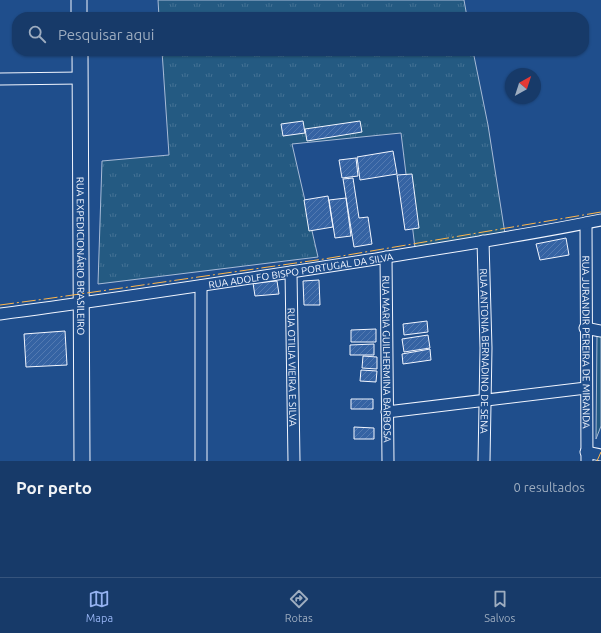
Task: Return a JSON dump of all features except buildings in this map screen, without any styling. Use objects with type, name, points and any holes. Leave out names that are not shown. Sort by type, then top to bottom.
[{"type":"street","points":[[79,0],[79,12]]},
{"type":"street","name":"RUA EXPEDICIONÁRIO BRASILEIRO","points":[[80,56],[82,461]]},
{"type":"street","points":[[0,79],[80,78]]},
{"type":"street","name":"RUA ADOLFO BISPO PORTUGAL DA SILVA","points":[[0,314],[291,272],[601,220]]},
{"type":"street","name":"RUA JURANDIR PEREIRA DE MIRANDA","points":[[586,223],[585,328],[587,457]]},
{"type":"street","name":"RUA ANTONIA BERNADINO DE SENA","points":[[483,241],[486,401],[484,461]]},
{"type":"street","name":"RUA MARIA GUILHERMINA BARBOSA","points":[[386,257],[388,461]]},
{"type":"street","name":"RUA OTILIA VIEIRA E SILVA","points":[[291,272],[294,461]]},
{"type":"street","points":[[201,286],[201,461]]},
{"type":"street","points":[[585,328],[601,331]]},
{"type":"street","points":[[387,412],[586,388]]},
{"type":"street","points":[[587,457],[599,455]]},
{"type":"green space","points":[[158,0],[464,0],[466,12],[159,12]]},
{"type":"green space","points":[[162,56],[474,56],[488,125],[505,234],[415,248],[401,133],[292,144],[318,257],[98,284],[102,161],[169,155]]},
{"type":"green space","points":[[597,334],[601,335],[601,426],[596,439]]},
{"type":"power","points":[[0,305],[324,259],[601,212]]},
{"type":"power","points":[[597,461],[601,452]]}]
